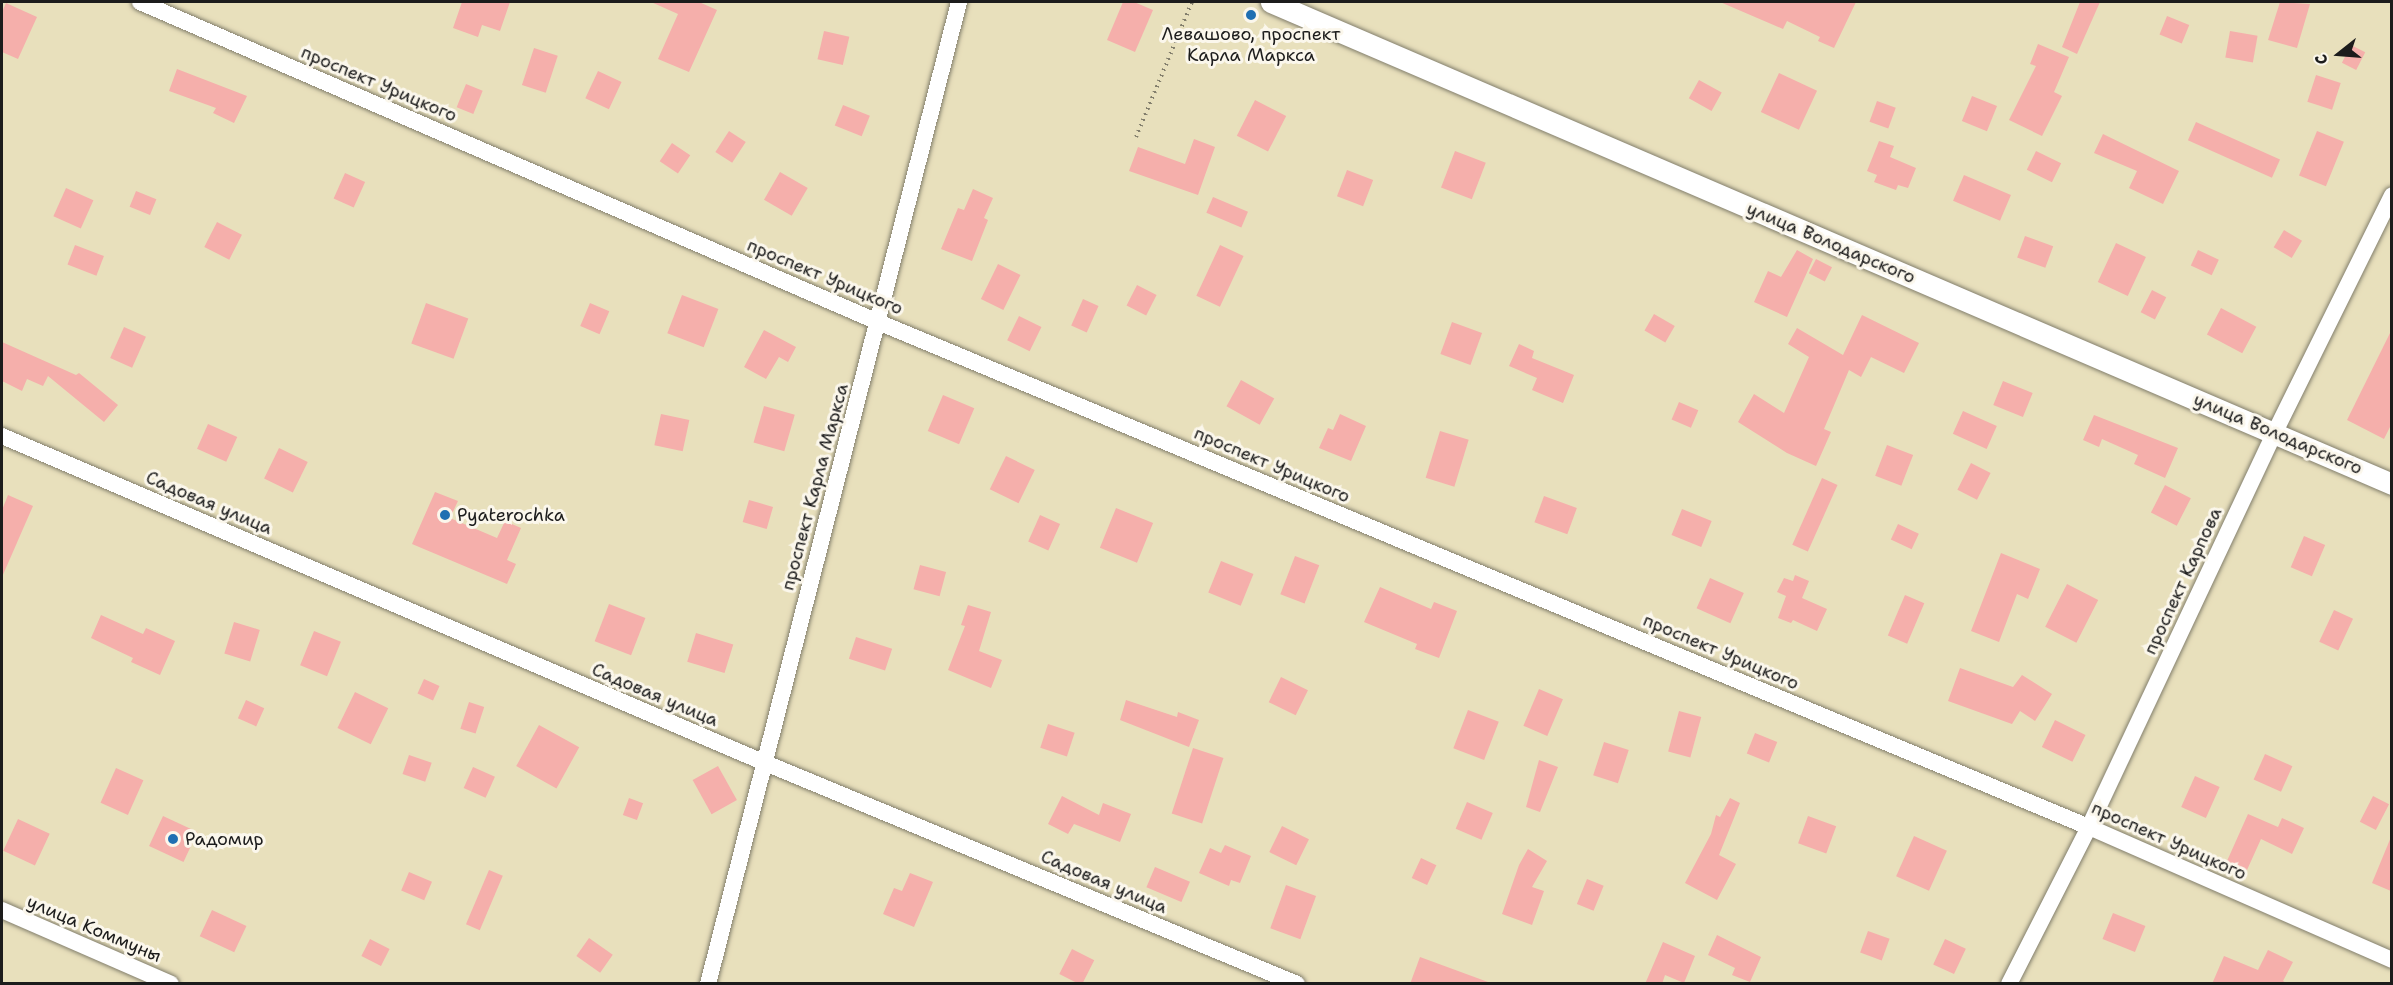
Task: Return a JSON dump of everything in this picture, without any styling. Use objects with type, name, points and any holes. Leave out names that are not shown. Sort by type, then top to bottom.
[{"type":"street","name":"проспект Урицкого","points":[[140,2],[878,322],[2089,826],[2391,960]]},
{"type":"street","name":"проспект Карла Маркса","points":[[708,984],[959,2]]},
{"type":"street","name":"улица Володарского","points":[[1270,2],[2275,432],[2391,484]]},
{"type":"street","name":"проспект Карпова","points":[[2008,984],[2089,826],[2275,432],[2391,195]]},
{"type":"street","name":"Садовая улица","points":[[2,436],[763,762],[1297,984]]},
{"type":"street","name":"улица Коммуны","points":[[2,910],[171,984]]},
{"type":"path","points":[[1136,137],[1192,2]]},
{"type":"building","points":[[462,2],[510,2],[500,31],[482,25],[478,37],[453,28]]},
{"type":"building","points":[[651,2],[699,2],[717,10],[689,72],[658,59],[678,14]]},
{"type":"building","points":[[1123,2],[1134,2],[1153,10],[1135,52],[1107,40]]},
{"type":"building","points":[[1720,2],[1856,2],[1834,48],[1818,41],[1820,37],[1787,21],[1783,29]]},
{"type":"building","points":[[2080,2],[2100,2],[2077,54],[2062,47]]},
{"type":"building","points":[[2280,2],[2310,4],[2297,48],[2268,40]]},
{"type":"building","points":[[6,3],[37,17],[18,59],[2,52],[2,12]]},
{"type":"building","points":[[2167,16],[2189,25],[2182,44],[2160,35]]},
{"type":"building","points":[[824,31],[849,37],[843,65],[817,59]]},
{"type":"building","points":[[2230,31],[2258,36],[2253,62],[2225,58]]},
{"type":"building","points":[[2038,44],[2069,57],[2054,92],[2062,96],[2042,136],[2009,120],[2036,66],[2030,64]]},
{"type":"building","points":[[2351,45],[2365,52],[2356,70],[2342,63]]},
{"type":"building","points":[[534,48],[558,56],[546,93],[522,85]]},
{"type":"building","points":[[177,69],[247,96],[234,123],[213,113],[216,108],[169,91]]},
{"type":"building","points":[[598,71],[622,82],[609,109],[585,98]]},
{"type":"building","points":[[1779,73],[1817,91],[1799,130],[1761,112]]},
{"type":"building","points":[[2316,75],[2341,83],[2332,110],[2307,102]]},
{"type":"building","points":[[1699,80],[1722,93],[1712,111],[1689,98]]},
{"type":"building","points":[[466,84],[483,91],[473,114],[457,107]]},
{"type":"building","points":[[1972,96],[1997,106],[1987,131],[1962,121]]},
{"type":"building","points":[[1255,100],[1286,116],[1268,152],[1237,136]]},
{"type":"building","points":[[1877,101],[1896,108],[1888,129],[1869,122]]},
{"type":"building","points":[[843,105],[870,116],[862,136],[835,125]]},
{"type":"building","points":[[2196,122],[2280,159],[2272,178],[2188,140]]},
{"type":"building","points":[[729,131],[746,142],[732,163],[715,152]]},
{"type":"building","points":[[2317,131],[2344,142],[2326,186],[2299,176]]},
{"type":"building","points":[[2103,134],[2179,171],[2163,204],[2129,188],[2137,171],[2094,153]]},
{"type":"building","points":[[1194,139],[1215,147],[1198,195],[1129,171],[1138,147],[1185,164]]},
{"type":"building","points":[[1879,141],[1894,146],[1890,157],[1916,168],[1908,188],[1898,185],[1896,190],[1874,182],[1877,175],[1867,171]]},
{"type":"building","points":[[672,143],[690,155],[678,174],[660,161]]},
{"type":"building","points":[[1455,151],[1486,163],[1472,199],[1441,187]]},
{"type":"building","points":[[2036,151],[2061,163],[2052,182],[2027,170]]},
{"type":"building","points":[[1347,170],[1373,180],[1363,206],[1337,196]]},
{"type":"building","points":[[780,172],[808,188],[792,216],[764,200]]},
{"type":"building","points":[[345,173],[365,182],[354,208],[334,199]]},
{"type":"building","points":[[1964,175],[2011,195],[2000,221],[1953,201]]},
{"type":"building","points":[[66,188],[93,200],[81,229],[53,216]]},
{"type":"building","points":[[973,189],[993,198],[984,218],[988,220],[972,261],[941,249],[958,208],[964,210]]},
{"type":"building","points":[[136,191],[156,199],[150,215],[130,207]]},
{"type":"building","points":[[1213,197],[1248,212],[1241,227],[1206,213]]},
{"type":"building","points":[[217,222],[242,235],[229,260],[204,247]]},
{"type":"building","points":[[2284,230],[2302,241],[2292,258],[2274,247]]},
{"type":"building","points":[[2025,236],[2053,246],[2045,268],[2017,258]]},
{"type":"building","points":[[2116,243],[2146,257],[2128,296],[2098,282]]},
{"type":"building","points":[[75,245],[104,256],[96,276],[67,265]]},
{"type":"building","points":[[1220,245],[1244,256],[1220,307],[1196,296]]},
{"type":"building","points":[[1797,250],[1813,259],[1787,317],[1754,302],[1768,271],[1781,277]]},
{"type":"building","points":[[2198,250],[2219,260],[2212,275],[2191,265]]},
{"type":"building","points":[[1816,259],[1832,267],[1825,281],[1809,273]]},
{"type":"building","points":[[998,264],[1020,275],[1003,310],[981,299]]},
{"type":"building","points":[[1137,285],[1157,295],[1146,315],[1127,305]]},
{"type":"building","points":[[2152,290],[2166,297],[2155,320],[2141,312]]},
{"type":"building","points":[[682,295],[718,309],[704,347],[667,333]]},
{"type":"building","points":[[1083,299],[1099,306],[1087,332],[1071,325]]},
{"type":"building","points":[[426,303],[468,318],[454,359],[411,343]]},
{"type":"building","points":[[590,303],[609,311],[600,334],[580,326]]},
{"type":"building","points":[[2221,308],[2256,327],[2242,353],[2207,334]]},
{"type":"building","points":[[1654,314],[1675,326],[1665,342],[1644,330]]},
{"type":"building","points":[[1862,315],[1919,343],[1904,373],[1871,357],[1861,377],[1849,370],[1824,429],[1831,432],[1816,466],[1787,453],[1738,422],[1754,394],[1784,413],[1809,357],[1788,344],[1797,328],[1843,355]]},
{"type":"building","points":[[1019,316],[1041,327],[1030,351],[1007,340]]},
{"type":"building","points":[[1452,322],[1482,333],[1470,365],[1440,354]]},
{"type":"building","points":[[124,327],[146,337],[132,368],[110,358]]},
{"type":"building","points":[[764,330],[796,347],[788,362],[779,357],[766,379],[744,367]]},
{"type":"building","points":[[2391,331],[2391,425],[2384,439],[2347,420]]},
{"type":"building","points":[[2,342],[76,375],[79,373],[118,405],[104,422],[48,376],[43,386],[27,379],[22,391],[2,381]]},
{"type":"building","points":[[1519,344],[1534,351],[1532,358],[1574,375],[1563,403],[1532,390],[1537,378],[1509,366]]},
{"type":"building","points":[[1241,380],[1274,398],[1260,425],[1226,406]]},
{"type":"building","points":[[2003,381],[2033,393],[2023,417],[1993,405]]},
{"type":"building","points":[[943,395],[974,408],[959,444],[928,431]]},
{"type":"building","points":[[1679,402],[1698,410],[1691,428],[1672,419]]},
{"type":"building","points":[[764,406],[795,415],[784,451],[754,443]]},
{"type":"building","points":[[1963,411],[1997,426],[1987,449],[1953,434]]},
{"type":"building","points":[[661,414],[689,420],[683,451],[654,445]]},
{"type":"building","points":[[1340,414],[1366,426],[1351,461],[1319,448],[1328,428],[1333,430]]},
{"type":"building","points":[[2094,415],[2178,448],[2165,478],[2134,464],[2138,455],[2102,439],[2099,447],[2083,440]]},
{"type":"building","points":[[208,424],[237,437],[226,462],[197,449]]},
{"type":"building","points":[[1440,431],[1469,440],[1454,487],[1426,478]]},
{"type":"building","points":[[1887,445],[1913,455],[1901,486],[1875,476]]},
{"type":"building","points":[[279,448],[308,462],[293,493],[264,479]]},
{"type":"building","points":[[1006,456],[1035,470],[1019,503],[990,489]]},
{"type":"building","points":[[1971,463],[1991,473],[1977,500],[1957,490]]},
{"type":"building","points":[[1822,478],[1838,485],[1808,552],[1792,545]]},
{"type":"building","points":[[2165,485],[2191,498],[2177,526],[2151,513]]},
{"type":"building","points":[[435,492],[458,501],[450,518],[497,538],[505,521],[521,528],[507,560],[516,564],[507,584],[412,544]]},
{"type":"building","points":[[8,495],[33,506],[2,577],[2,510]]},
{"type":"building","points":[[1544,496],[1577,508],[1567,534],[1534,522]]},
{"type":"building","points":[[749,500],[773,507],[767,529],[743,522]]},
{"type":"building","points":[[1116,508],[1153,523],[1137,563],[1100,548]]},
{"type":"building","points":[[1682,509],[1712,521],[1701,547],[1672,535]]},
{"type":"building","points":[[1040,515],[1060,524],[1048,550],[1028,541]]},
{"type":"building","points":[[1898,524],[1919,534],[1912,549],[1891,539]]},
{"type":"building","points":[[2304,536],[2325,545],[2312,576],[2291,567]]},
{"type":"building","points":[[2001,553],[2040,569],[2028,599],[2017,594],[1999,642],[1971,631]]},
{"type":"building","points":[[1295,556],[1319,565],[1305,604],[1280,594]]},
{"type":"building","points":[[1221,561],[1253,574],[1241,606],[1208,593]]},
{"type":"building","points":[[920,565],[946,572],[940,596],[914,589]]},
{"type":"building","points":[[1795,575],[1809,581],[1802,598],[1827,609],[1817,631],[1793,620],[1791,623],[1778,618],[1786,596],[1777,592],[1784,578],[1793,581]]},
{"type":"building","points":[[1710,578],[1744,593],[1730,623],[1697,608]]},
{"type":"building","points":[[2067,584],[2098,600],[2076,643],[2045,627]]},
{"type":"building","points":[[1380,587],[1431,609],[1434,602],[1457,611],[1439,658],[1415,649],[1417,644],[1364,622]]},
{"type":"building","points":[[1905,595],[1924,603],[1907,644],[1888,636]]},
{"type":"building","points":[[609,604],[645,618],[631,655],[595,641]]},
{"type":"building","points":[[968,605],[991,612],[979,651],[1002,660],[991,688],[948,670],[965,626],[961,625]]},
{"type":"building","points":[[2334,610],[2353,619],[2338,651],[2319,642]]},
{"type":"building","points":[[101,615],[143,634],[146,628],[175,641],[160,675],[131,662],[133,658],[91,638]]},
{"type":"building","points":[[234,622],[260,630],[250,661],[224,654]]},
{"type":"building","points":[[314,631],[341,642],[327,676],[300,665]]},
{"type":"building","points":[[696,633],[733,644],[725,673],[687,662]]},
{"type":"building","points":[[856,637],[892,649],[885,671],[849,659]]},
{"type":"building","points":[[1960,668],[2013,687],[2022,675],[2052,694],[2035,721],[2020,711],[2012,724],[1948,701]]},
{"type":"building","points":[[1281,677],[1308,690],[1296,715],[1269,702]]},
{"type":"building","points":[[424,679],[440,686],[433,701],[417,694]]},
{"type":"building","points":[[1539,689],[1563,699],[1547,736],[1523,726]]},
{"type":"building","points":[[355,692],[388,708],[371,744],[337,728]]},
{"type":"building","points":[[246,700],[264,708],[256,726],[238,718]]},
{"type":"building","points":[[1126,700],[1177,717],[1178,712],[1199,720],[1189,747],[1120,720]]},
{"type":"building","points":[[469,702],[484,707],[476,734],[460,729]]},
{"type":"building","points":[[1468,710],[1499,722],[1484,760],[1453,748]]},
{"type":"building","points":[[1679,711],[1701,717],[1690,758],[1668,752]]},
{"type":"building","points":[[2055,720],[2086,735],[2072,762],[2042,747]]},
{"type":"building","points":[[1048,724],[1075,733],[1067,756],[1040,748]]},
{"type":"building","points":[[539,725],[579,747],[556,788],[516,766]]},
{"type":"building","points":[[1755,733],[1777,742],[1769,762],[1747,753]]},
{"type":"building","points":[[1604,742],[1629,750],[1618,783],[1593,775]]},
{"type":"building","points":[[1193,748],[1223,758],[1202,824],[1172,814]]},
{"type":"building","points":[[2265,754],[2292,766],[2281,792],[2254,780]]},
{"type":"building","points":[[409,755],[432,763],[425,782],[402,774]]},
{"type":"building","points":[[1539,760],[1558,767],[1540,812],[1526,807]]},
{"type":"building","points":[[718,766],[737,800],[712,814],[693,780]]},
{"type":"building","points":[[473,767],[495,777],[486,798],[464,788]]},
{"type":"building","points":[[116,768],[143,780],[128,815],[101,803]]},
{"type":"building","points":[[2195,776],[2220,787],[2206,818],[2181,807]]},
{"type":"building","points":[[1062,796],[1099,815],[1103,803],[1131,814],[1120,842],[1074,824],[1068,834],[1048,824]]},
{"type":"building","points":[[2373,796],[2389,804],[2376,830],[2360,822]]},
{"type":"building","points":[[629,798],[643,803],[637,820],[623,815]]},
{"type":"building","points":[[1730,798],[1740,803],[1719,855],[1736,864],[1717,900],[1685,883],[1711,834],[1716,815],[1720,817]]},
{"type":"building","points":[[1467,802],[1493,813],[1481,840],[1456,829]]},
{"type":"building","points":[[2248,814],[2278,827],[2282,818],[2304,828],[2292,854],[2261,839],[2247,870],[2227,861]]},
{"type":"building","name":"Радомир","points":[[163,816],[197,832],[183,862],[149,846]]},
{"type":"building","points":[[1808,816],[1836,826],[1826,854],[1798,843]]},
{"type":"building","points":[[18,819],[50,834],[35,866],[3,851]]},
{"type":"building","points":[[1282,826],[1309,839],[1296,865],[1269,852]]},
{"type":"building","points":[[1914,836],[1947,851],[1929,891],[1896,876]]},
{"type":"building","points":[[2391,837],[2391,891],[2372,883]]},
{"type":"building","points":[[1225,845],[1251,856],[1240,883],[1231,880],[1229,886],[1199,873],[1210,848],[1221,853]]},
{"type":"building","points":[[1528,849],[1547,861],[1532,887],[1544,891],[1532,925],[1502,914],[1519,865]]},
{"type":"building","points":[[1421,858],[1436,865],[1427,885],[1412,878]]},
{"type":"building","points":[[1155,867],[1190,882],[1181,902],[1146,887]]},
{"type":"building","points":[[489,870],[503,876],[480,930],[466,924]]},
{"type":"building","points":[[409,872],[432,882],[424,900],[401,890]]},
{"type":"building","points":[[910,873],[933,882],[914,927],[883,914],[894,888],[902,891]]},
{"type":"building","points":[[1587,879],[1604,886],[1594,911],[1577,904]]},
{"type":"building","points":[[1286,885],[1316,896],[1300,939],[1270,928]]},
{"type":"building","points":[[212,910],[246,926],[234,952],[200,936]]},
{"type":"building","points":[[2113,913],[2145,926],[2135,952],[2103,939]]},
{"type":"building","points":[[1868,931],[1890,939],[1882,960],[1860,953]]},
{"type":"building","points":[[1717,935],[1761,957],[1750,982],[1732,975],[1735,968],[1708,955]]},
{"type":"building","points":[[589,938],[613,955],[600,973],[576,956]]},
{"type":"building","points":[[370,939],[390,949],[381,966],[361,956]]},
{"type":"building","points":[[1945,939],[1966,949],[1954,974],[1933,964]]},
{"type":"building","points":[[1663,942],[1695,956],[1684,983],[1665,975],[1662,984],[1645,984]]},
{"type":"building","points":[[1072,949],[1094,960],[1082,984],[1059,974]]},
{"type":"building","points":[[2268,950],[2293,962],[2283,981],[2288,984],[2212,984],[2224,956],[2258,970]]},
{"type":"building","points":[[1420,957],[1488,982],[1487,984],[1410,984]]},
{"type":"place","name":"Левашово, проспект Карла Маркса","points":[[1251,15]]},
{"type":"place","name":"Pyaterochka","points":[[445,515]]},
{"type":"place","name":"Радомир","points":[[173,839]]}]
